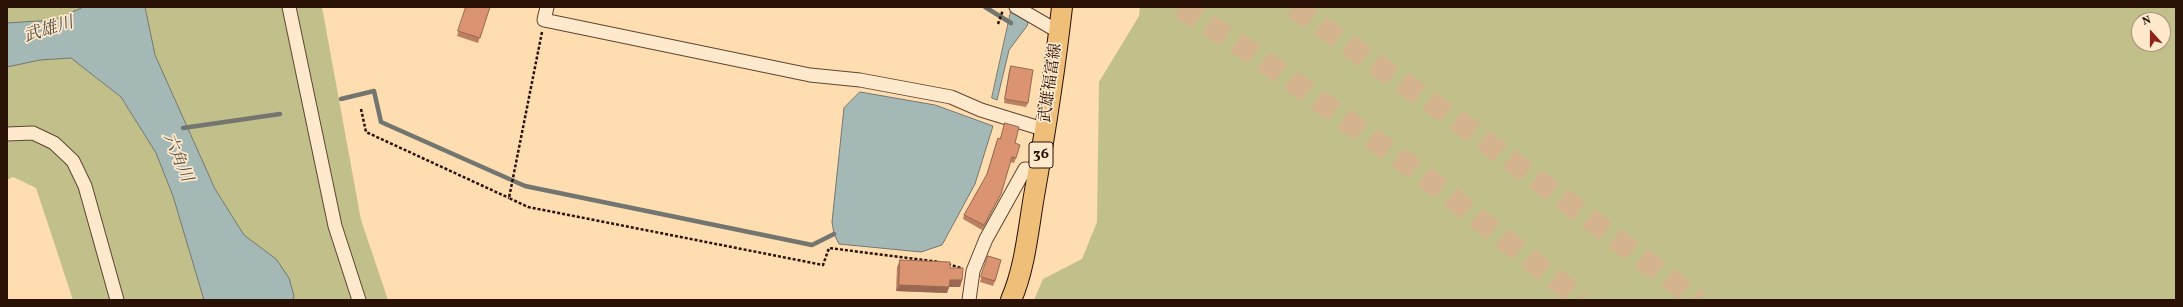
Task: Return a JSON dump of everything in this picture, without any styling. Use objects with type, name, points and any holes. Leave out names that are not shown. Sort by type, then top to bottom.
[{"type":"main road","name":"武雄福富線","points":[[1011,300],[1016,288],[1025,250],[1046,130],[1062,7]]},
{"type":"street","points":[[289,7],[335,226],[359,300]]},
{"type":"street","points":[[547,7],[544,20],[810,75],[860,80],[951,97],[981,110],[1046,130]]},
{"type":"street","points":[[1016,7],[1059,32]]},
{"type":"street","points":[[7,134],[33,133],[54,143],[73,161],[85,186],[117,300]]},
{"type":"street","points":[[969,300],[972,271],[986,239],[1025,169],[1039,170]]},
{"type":"path","points":[[998,24],[1002,10]]},
{"type":"path","points":[[508,198],[544,20]]},
{"type":"path","points":[[361,109],[366,132],[528,207],[823,265],[829,248],[940,262],[972,271]]},
{"type":"shaded area","points":[[7,7],[84,7],[54,20],[7,23]]},
{"type":"shaded area","points":[[145,7],[322,7],[361,220],[388,300],[293,300],[294,296],[276,259],[244,235],[215,189],[155,55]]},
{"type":"shaded area","points":[[1140,7],[2176,7],[2176,300],[1034,300],[1043,279],[1082,259],[1097,222],[1099,82],[1139,16]]},
{"type":"shaded area","points":[[71,58],[121,97],[156,153],[173,196],[204,300],[73,300],[36,188],[13,177],[7,180],[7,67],[40,60]]},
{"type":"water","points":[[84,7],[145,7],[155,55],[215,189],[244,235],[276,259],[289,278],[294,296],[293,300],[204,300],[173,196],[156,153],[121,97],[71,58],[40,60],[7,67],[7,23],[54,20]]},
{"type":"water","points":[[1012,7],[1032,7],[1027,26],[1009,50],[997,100],[992,98]]},
{"type":"water","points":[[860,92],[935,105],[993,126],[975,184],[942,245],[921,252],[839,244],[834,234],[832,222],[844,108]]},
{"type":"building","points":[[466,7],[490,7],[480,38],[458,31]]},
{"type":"building","points":[[1011,66],[1033,70],[1028,103],[1005,99]]},
{"type":"building","points":[[1005,123],[1019,127],[1015,143],[1020,145],[1016,158],[1012,157],[1001,194],[984,225],[964,215],[987,174],[998,138],[1000,139]]},
{"type":"building","points":[[988,256],[1001,260],[995,281],[981,277]]},
{"type":"building","points":[[900,260],[950,262],[950,268],[963,268],[962,280],[950,280],[949,287],[899,285]]},
{"type":"waterway","points":[[985,7],[1011,23]]},
{"type":"waterway","points":[[341,99],[374,91],[381,122],[525,186],[812,245],[834,234]]},
{"type":"waterway","points":[[183,128],[280,114]]},
{"type":"tunnel","points":[[1180,7],[1254,54],[1420,173],[1582,300]]},
{"type":"tunnel","points":[[1293,7],[1458,121],[1698,300]]},
{"type":"water label","name":"武雄川","points":[[49,31]]},
{"type":"water label","name":"六角川","points":[[176,158]]}]
